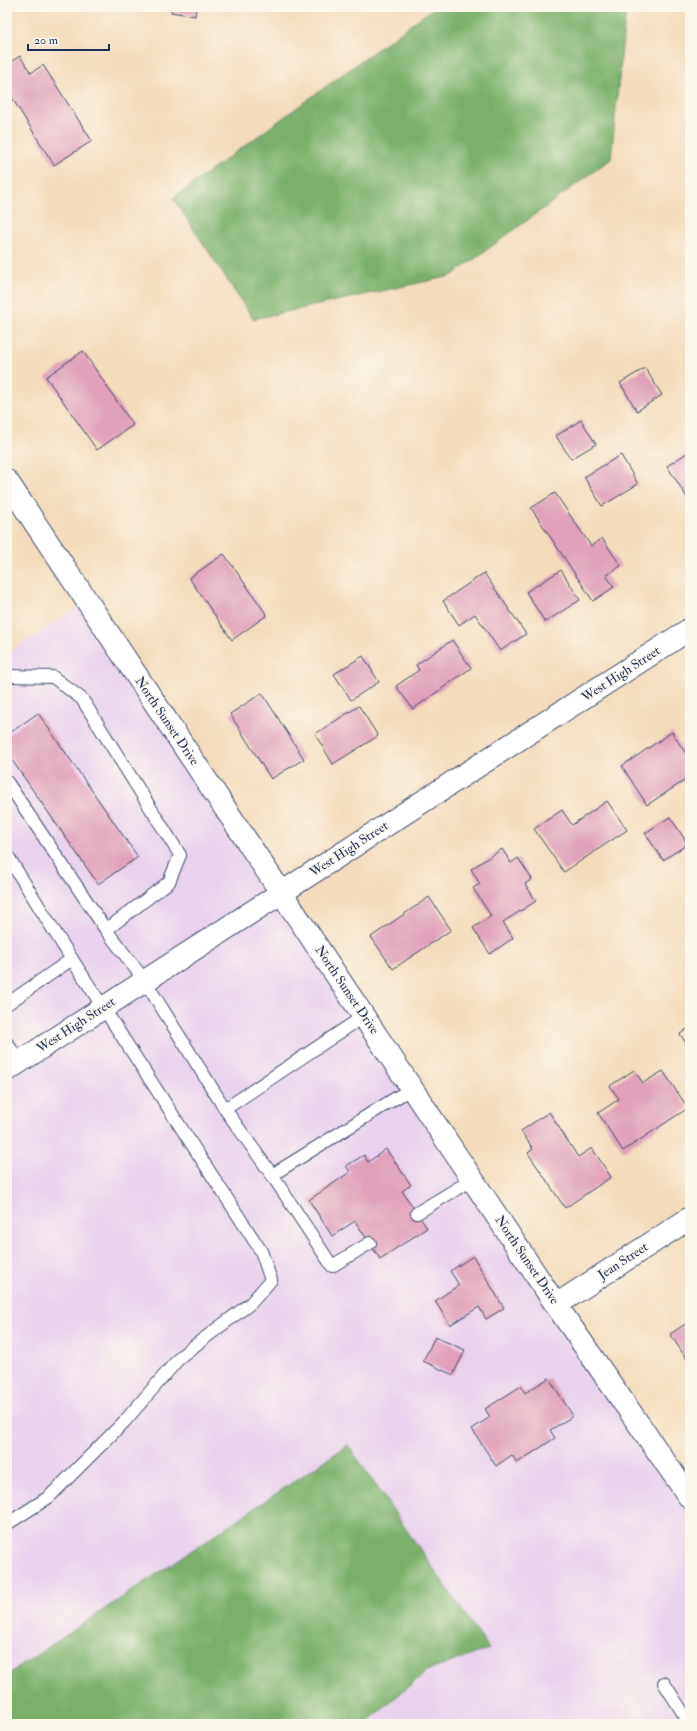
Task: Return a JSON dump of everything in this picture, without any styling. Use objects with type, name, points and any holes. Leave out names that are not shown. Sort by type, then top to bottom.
[{"type":"main road","name":"North Sunset Drive","points":[[7,481],[556,1305],[690,1498]]},
{"type":"main road","name":"West High Street","points":[[13,1066],[690,629]]},
{"type":"main road","name":"Jean Street","points":[[556,1305],[690,1218]]},
{"type":"lane","points":[[7,676],[53,677],[82,699],[180,854],[169,882],[106,930]]},
{"type":"lane","points":[[7,782],[106,930],[144,981],[225,1109],[272,1175],[332,1266],[370,1243]]},
{"type":"lane","points":[[7,855],[72,959],[261,1251],[271,1280],[251,1303],[181,1356],[124,1422],[49,1496],[7,1524]]},
{"type":"lane","points":[[7,1004],[72,959]]},
{"type":"lane","points":[[225,1109],[364,1016]]},
{"type":"lane","points":[[7,1043],[13,1066]]},
{"type":"lane","points":[[272,1175],[412,1088]]},
{"type":"lane","points":[[417,1213],[473,1179]]},
{"type":"lane","points":[[664,1683],[690,1724]]},
{"type":"shaded area","points":[[87,601],[690,1498],[690,1724],[364,1724],[427,1671],[489,1649],[348,1445],[7,1675],[7,654]]},
{"type":"green space","points":[[435,7],[626,7],[611,159],[451,276],[253,319],[173,198]]},
{"type":"green space","points":[[348,1445],[489,1649],[427,1671],[364,1724],[7,1724],[7,1675]]},
{"type":"building","points":[[172,7],[196,7],[195,16],[171,12]]},
{"type":"building","points":[[20,56],[31,73],[43,65],[92,141],[54,165],[7,90],[7,64]]},
{"type":"building","points":[[83,351],[133,425],[97,450],[46,377]]},
{"type":"building","points":[[645,368],[662,395],[637,411],[620,383]]},
{"type":"building","points":[[581,420],[596,444],[571,459],[556,436]]},
{"type":"building","points":[[690,451],[690,502],[667,466]]},
{"type":"building","points":[[621,455],[638,484],[602,506],[584,477]]},
{"type":"building","points":[[555,493],[591,546],[602,538],[621,566],[606,575],[614,587],[593,601],[531,508]]},
{"type":"building","points":[[224,554],[267,615],[232,640],[189,578]]},
{"type":"building","points":[[561,570],[580,600],[545,622],[526,592]]},
{"type":"building","points":[[484,573],[526,634],[500,651],[475,614],[459,625],[443,601]]},
{"type":"building","points":[[452,640],[471,668],[413,709],[396,686],[419,670],[416,665]]},
{"type":"building","points":[[363,656],[379,682],[351,700],[334,674]]},
{"type":"building","points":[[262,693],[304,759],[271,779],[230,714]]},
{"type":"building","points":[[359,706],[378,736],[333,764],[315,734]]},
{"type":"building","points":[[38,713],[138,857],[98,884],[7,753],[7,735]]},
{"type":"building","points":[[672,732],[690,760],[690,777],[647,805],[622,766]]},
{"type":"building","points":[[607,801],[627,830],[564,872],[534,829],[562,810],[572,825]]},
{"type":"building","points":[[670,817],[688,844],[663,860],[645,833]]},
{"type":"building","points":[[502,849],[511,863],[518,858],[532,879],[525,884],[536,901],[503,922],[513,938],[490,954],[473,928],[491,916],[473,888],[480,884],[471,869]]},
{"type":"building","points":[[429,897],[451,930],[393,969],[371,937]]},
{"type":"building","points":[[690,1027],[690,1049],[680,1034]]},
{"type":"building","points":[[634,1070],[643,1083],[663,1071],[688,1108],[623,1151],[598,1113],[619,1099],[610,1086]]},
{"type":"building","points":[[549,1112],[578,1157],[592,1148],[611,1177],[565,1208],[528,1153],[533,1149],[521,1131]]},
{"type":"building","points":[[386,1149],[411,1185],[402,1191],[427,1228],[380,1259],[355,1221],[332,1236],[309,1200],[350,1172],[346,1166],[364,1155],[368,1162]]},
{"type":"building","points":[[473,1256],[504,1308],[486,1319],[479,1307],[450,1325],[435,1301],[459,1285],[450,1271]]},
{"type":"building","points":[[690,1321],[690,1364],[670,1334]]},
{"type":"building","points":[[435,1337],[465,1350],[453,1375],[423,1361]]},
{"type":"building","points":[[549,1378],[573,1416],[550,1430],[555,1438],[517,1463],[512,1455],[496,1466],[472,1429],[490,1417],[485,1409],[521,1386],[525,1393]]}]
